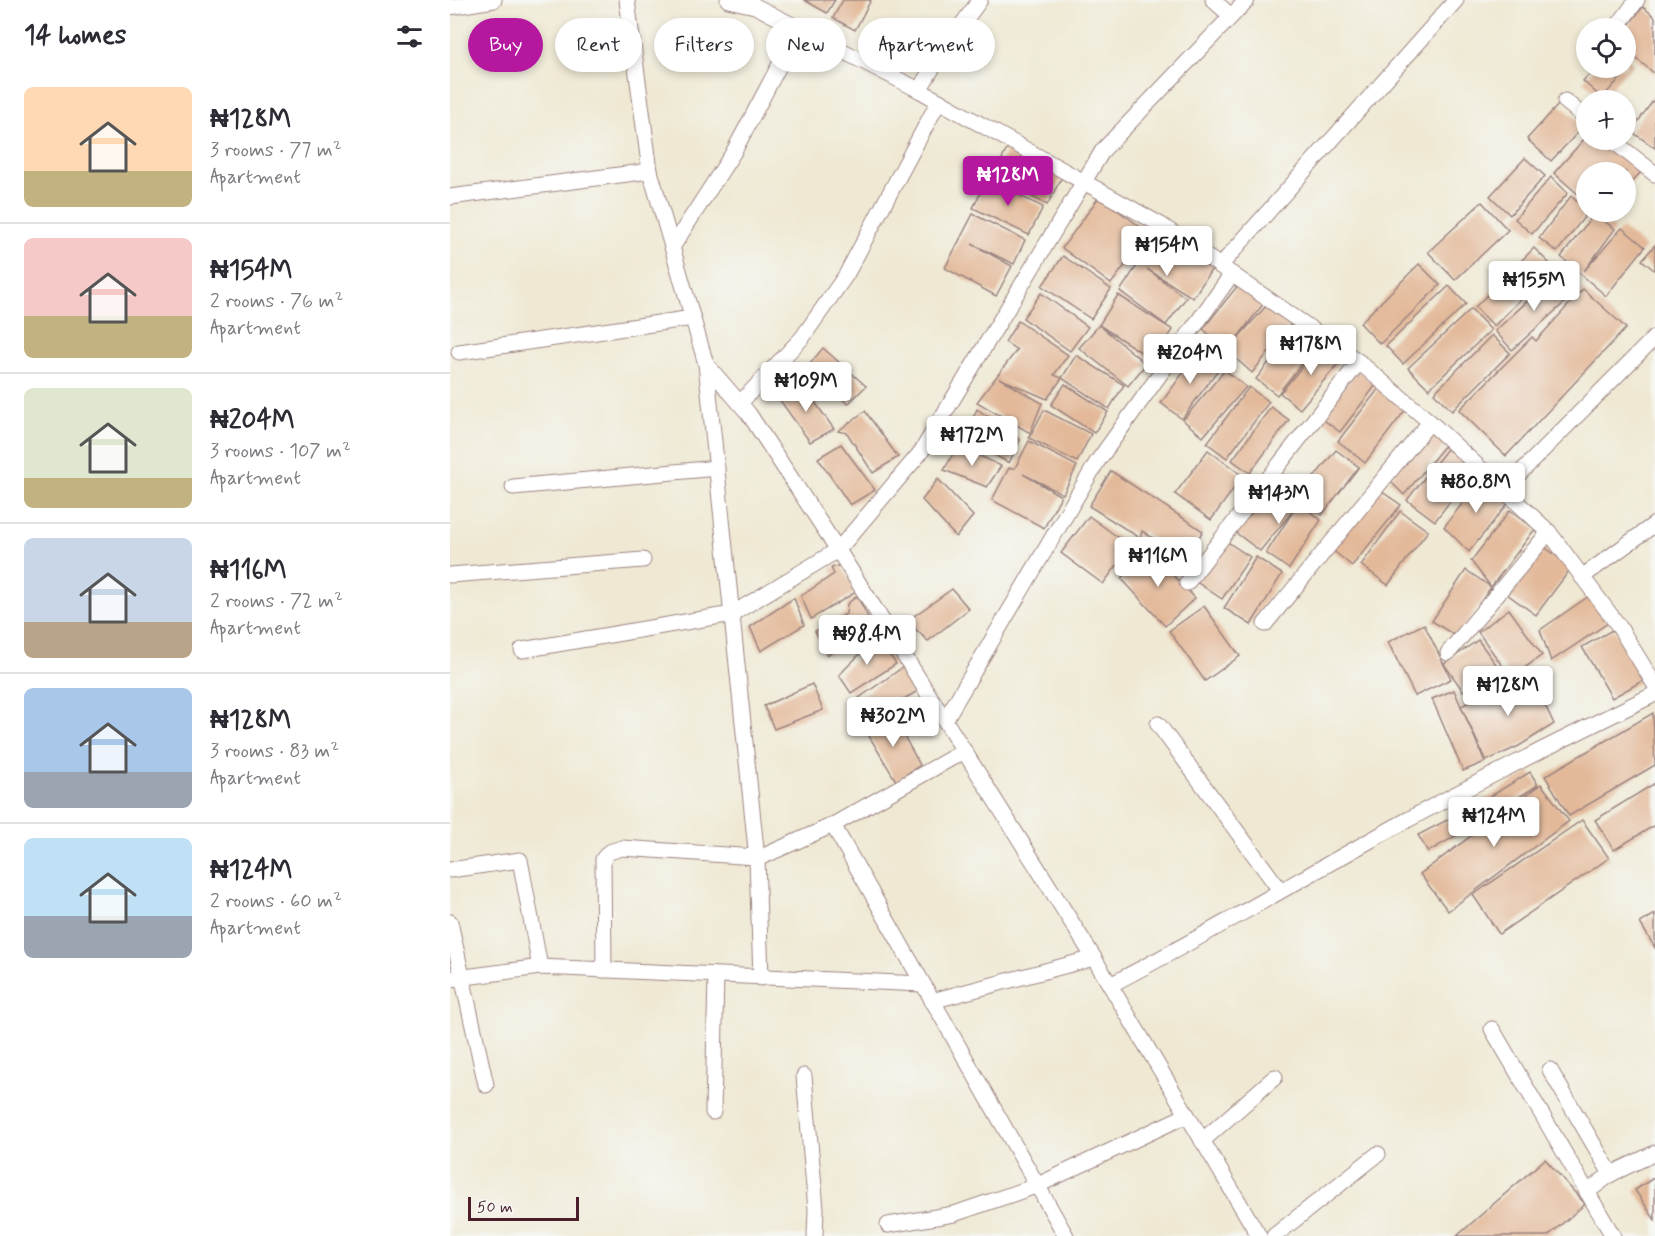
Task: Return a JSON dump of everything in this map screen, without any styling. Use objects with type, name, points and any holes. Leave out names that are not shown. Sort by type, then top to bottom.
[{"type":"street","points":[[450,7],[494,0]]},
{"type":"street","points":[[627,0],[650,171],[706,364],[756,858],[761,978]]},
{"type":"street","points":[[728,0],[756,3],[782,18]]},
{"type":"street","points":[[1213,0],[1231,16]]},
{"type":"street","points":[[522,650],[732,614],[838,550],[921,452],[1103,150],[1247,0]]},
{"type":"street","points":[[945,720],[1097,462],[1226,270],[1456,0]]},
{"type":"street","points":[[1624,18],[1637,0]]},
{"type":"street","points":[[919,90],[974,2]]},
{"type":"street","points":[[846,52],[919,90],[1161,225],[1359,362],[1430,422],[1549,532],[1618,625],[1655,685]]},
{"type":"street","points":[[673,246],[733,153],[776,72]]},
{"type":"street","points":[[740,403],[802,338],[846,275],[939,101]]},
{"type":"street","points":[[1565,101],[1576,110]]},
{"type":"street","points":[[1625,150],[1655,174]]},
{"type":"street","points":[[450,196],[650,171]]},
{"type":"street","points":[[459,352],[693,318]]},
{"type":"street","points":[[1503,490],[1655,337]]},
{"type":"street","points":[[1187,583],[1359,362]]},
{"type":"street","points":[[706,364],[740,403],[838,550],[1094,958],[1259,1236]]},
{"type":"street","points":[[1265,624],[1430,422]]},
{"type":"street","points":[[513,487],[717,468]]},
{"type":"street","points":[[1582,578],[1655,524]]},
{"type":"street","points":[[1448,653],[1549,532]]},
{"type":"street","points":[[450,575],[644,560]]},
{"type":"street","points":[[1110,985],[1198,940],[1280,890],[1512,764],[1655,694]]},
{"type":"street","points":[[1158,724],[1280,890]]},
{"type":"street","points":[[604,970],[603,859],[609,852],[622,848],[756,858],[833,825],[964,751]]},
{"type":"street","points":[[833,825],[1066,1236]]},
{"type":"street","points":[[450,870],[520,860],[540,967]]},
{"type":"street","points":[[450,922],[456,978],[486,1085]]},
{"type":"street","points":[[932,1001],[1094,958]]},
{"type":"street","points":[[456,978],[540,967],[922,984]]},
{"type":"street","points":[[713,1112],[716,975]]},
{"type":"street","points":[[1492,1029],[1613,1236]]},
{"type":"street","points":[[1550,1070],[1611,1174]]},
{"type":"street","points":[[804,1076],[816,1209],[814,1236]]},
{"type":"street","points":[[1203,1141],[1275,1077]]},
{"type":"street","points":[[888,1225],[954,1214],[1036,1186],[1187,1115]]},
{"type":"street","points":[[1587,1192],[1611,1174],[1655,1153]]},
{"type":"street","points":[[1274,1236],[1377,1154]]},
{"type":"building","points":[[804,0],[835,0],[827,13]]},
{"type":"building","points":[[843,0],[871,0],[861,18],[858,18],[855,30],[846,25],[846,18],[833,18]]},
{"type":"building","points":[[1643,7],[1655,17],[1655,74],[1636,58],[1636,18],[1634,18]]},
{"type":"building","points":[[1586,78],[1620,78],[1609,90],[1593,90],[1583,81]]},
{"type":"building","points":[[1655,98],[1655,148],[1636,135],[1636,124]]},
{"type":"building","points":[[1559,104],[1576,119],[1576,134],[1551,161],[1527,139]]},
{"type":"building","points":[[1009,146],[1063,175],[1047,205],[993,175]]},
{"type":"building","points":[[1576,148],[1616,150],[1629,162],[1576,162],[1576,192],[1554,173]]},
{"type":"building","points":[[1525,158],[1545,176],[1510,215],[1490,196]]},
{"type":"building","points":[[1636,168],[1641,172],[1636,177]]},
{"type":"building","points":[[1551,177],[1568,193],[1532,234],[1515,219]]},
{"type":"building","points":[[987,180],[1043,207],[1029,235],[973,208]]},
{"type":"building","points":[[1571,196],[1576,201],[1576,222],[1580,222],[1557,252],[1539,238]]},
{"type":"building","points":[[1099,197],[1149,233],[1111,284],[1062,248]]},
{"type":"building","points":[[1482,202],[1508,230],[1455,280],[1428,252]]},
{"type":"building","points":[[973,214],[1025,240],[1014,264],[972,244],[1012,266],[996,296],[945,268]]},
{"type":"building","points":[[1588,222],[1605,222],[1615,229],[1584,271],[1622,228],[1645,247],[1606,296],[1561,257]]},
{"type":"building","points":[[1161,230],[1215,264],[1193,298],[1147,269],[1186,298],[1166,325],[1120,291]]},
{"type":"building","points":[[1655,245],[1655,271],[1642,260]]},
{"type":"building","points":[[1534,248],[1553,267],[1494,326],[1475,307]]},
{"type":"building","points":[[1063,256],[1111,289],[1091,319],[1042,286]]},
{"type":"building","points":[[1419,264],[1440,285],[1380,344],[1360,323]]},
{"type":"building","points":[[1556,275],[1574,294],[1512,350],[1495,331]]},
{"type":"building","points":[[1239,284],[1264,303],[1234,342],[1267,305],[1291,324],[1252,373],[1203,329]]},
{"type":"building","points":[[1449,286],[1466,304],[1403,364],[1386,346]]},
{"type":"building","points":[[1583,289],[1626,328],[1506,456],[1459,410],[1532,337],[1536,341]]},
{"type":"building","points":[[1041,293],[1088,327],[1070,351],[1023,318]]},
{"type":"building","points":[[1118,295],[1173,330],[1153,360],[1099,325]]},
{"type":"building","points":[[1471,309],[1491,330],[1429,389],[1408,368]]},
{"type":"building","points":[[1018,321],[1068,355],[1054,375],[1062,378],[1047,399],[999,378],[1042,403],[1030,433],[977,402],[1017,350],[1005,342]]},
{"type":"building","points":[[1099,325],[1146,364],[1128,386],[1079,348]]},
{"type":"building","points":[[1296,327],[1317,344],[1277,395],[1256,379]]},
{"type":"building","points":[[1492,335],[1510,353],[1452,411],[1434,393]]},
{"type":"building","points":[[1322,343],[1342,359],[1300,409],[1280,393]]},
{"type":"building","points":[[823,348],[866,386],[848,404],[808,366]]},
{"type":"building","points":[[1199,351],[1220,367],[1182,419],[1161,403]]},
{"type":"building","points":[[1076,355],[1124,385],[1109,409],[1062,378]]},
{"type":"building","points":[[1225,370],[1246,387],[1203,437],[1183,420]]},
{"type":"building","points":[[1357,370],[1376,385],[1340,432],[1321,418]]},
{"type":"building","points":[[802,384],[834,429],[810,442],[779,399]]},
{"type":"building","points":[[1065,384],[1108,412],[1094,433],[1051,405]]},
{"type":"building","points":[[1249,387],[1269,402],[1227,458],[1207,443]]},
{"type":"building","points":[[1380,387],[1407,408],[1365,463],[1338,441]]},
{"type":"building","points":[[1271,407],[1289,420],[1250,473],[1232,460]]},
{"type":"building","points":[[977,409],[1020,440],[1009,463],[964,439]]},
{"type":"building","points":[[1044,410],[1091,434],[1077,462],[1029,438]]},
{"type":"building","points":[[865,411],[898,457],[873,473],[847,433],[838,431]]},
{"type":"building","points":[[1428,428],[1446,444],[1404,495],[1389,480]]},
{"type":"building","points":[[1029,441],[1077,466],[1063,494],[1023,474],[1061,496],[1044,528],[992,500],[1009,468],[1015,468]]},
{"type":"building","points":[[841,444],[875,490],[850,505],[818,458]]},
{"type":"building","points":[[958,445],[1001,466],[987,487],[944,470]]},
{"type":"building","points":[[1447,449],[1474,470],[1435,521],[1407,500]]},
{"type":"building","points":[[1208,450],[1243,476],[1211,520],[1175,494]]},
{"type":"building","points":[[1336,450],[1359,467],[1322,515],[1298,497]]},
{"type":"building","points":[[1111,471],[1203,531],[1185,559],[1142,531],[1140,538],[1089,506]]},
{"type":"building","points":[[1482,478],[1510,501],[1469,552],[1444,527]]},
{"type":"building","points":[[938,479],[973,516],[956,537],[922,500]]},
{"type":"building","points":[[1271,482],[1321,520],[1289,569],[1266,553],[1296,507],[1260,551],[1235,532]]},
{"type":"building","points":[[1378,489],[1401,505],[1352,566],[1330,548]]},
{"type":"building","points":[[1510,510],[1535,529],[1491,587],[1471,561]]},
{"type":"building","points":[[1400,511],[1428,531],[1388,585],[1361,565]]},
{"type":"building","points":[[1089,516],[1131,547],[1103,584],[1061,553]]},
{"type":"building","points":[[1223,539],[1250,557],[1222,599],[1195,581]]},
{"type":"building","points":[[1543,546],[1572,567],[1536,615],[1507,594]]},
{"type":"building","points":[[1150,551],[1195,598],[1165,626],[1121,578]]},
{"type":"building","points":[[1256,557],[1282,574],[1251,625],[1224,608]]},
{"type":"building","points":[[841,565],[856,592],[811,619],[801,596],[834,574],[831,568]]},
{"type":"building","points":[[1466,570],[1491,587],[1457,637],[1432,621]]},
{"type":"building","points":[[952,589],[969,609],[928,641],[907,621]]},
{"type":"building","points":[[857,596],[876,633],[862,643],[862,635],[827,655],[815,631],[846,614],[847,604]]},
{"type":"building","points":[[1589,596],[1608,623],[1551,661],[1540,630]]},
{"type":"building","points":[[794,598],[804,625],[761,651],[750,627]]},
{"type":"building","points":[[1204,606],[1240,656],[1205,681],[1169,631]]},
{"type":"building","points":[[1509,609],[1542,655],[1511,678],[1478,632]]},
{"type":"building","points":[[1424,624],[1451,679],[1415,696],[1388,642]]},
{"type":"building","points":[[1614,629],[1644,680],[1612,698],[1582,647]]},
{"type":"building","points":[[877,637],[896,664],[851,693],[839,675]]},
{"type":"building","points":[[1478,640],[1498,667],[1463,691],[1444,664]]},
{"type":"building","points":[[906,665],[920,690],[873,716],[859,698]]},
{"type":"building","points":[[1530,674],[1554,724],[1519,746],[1486,761],[1461,706]]},
{"type":"building","points":[[812,684],[823,710],[774,729],[764,706]]},
{"type":"building","points":[[1454,690],[1485,762],[1463,771],[1432,699]]},
{"type":"building","points":[[1653,713],[1655,765],[1569,816],[1545,776]]},
{"type":"building","points":[[893,716],[920,765],[896,781],[866,731]]},
{"type":"building","points":[[1530,772],[1538,785],[1485,819],[1476,805]]},
{"type":"building","points":[[1655,783],[1655,825],[1614,850],[1595,820]]},
{"type":"building","points":[[1541,784],[1569,821],[1448,911],[1420,874]]},
{"type":"building","points":[[1476,805],[1481,821],[1428,852],[1418,835]]},
{"type":"building","points":[[1582,820],[1609,858],[1499,934],[1473,895]]},
{"type":"building","points":[[1655,914],[1655,948],[1640,923]]},
{"type":"building","points":[[1545,1159],[1585,1204],[1548,1236],[1457,1236]]},
{"type":"building","points":[[1655,1177],[1655,1220],[1635,1190]]}]
